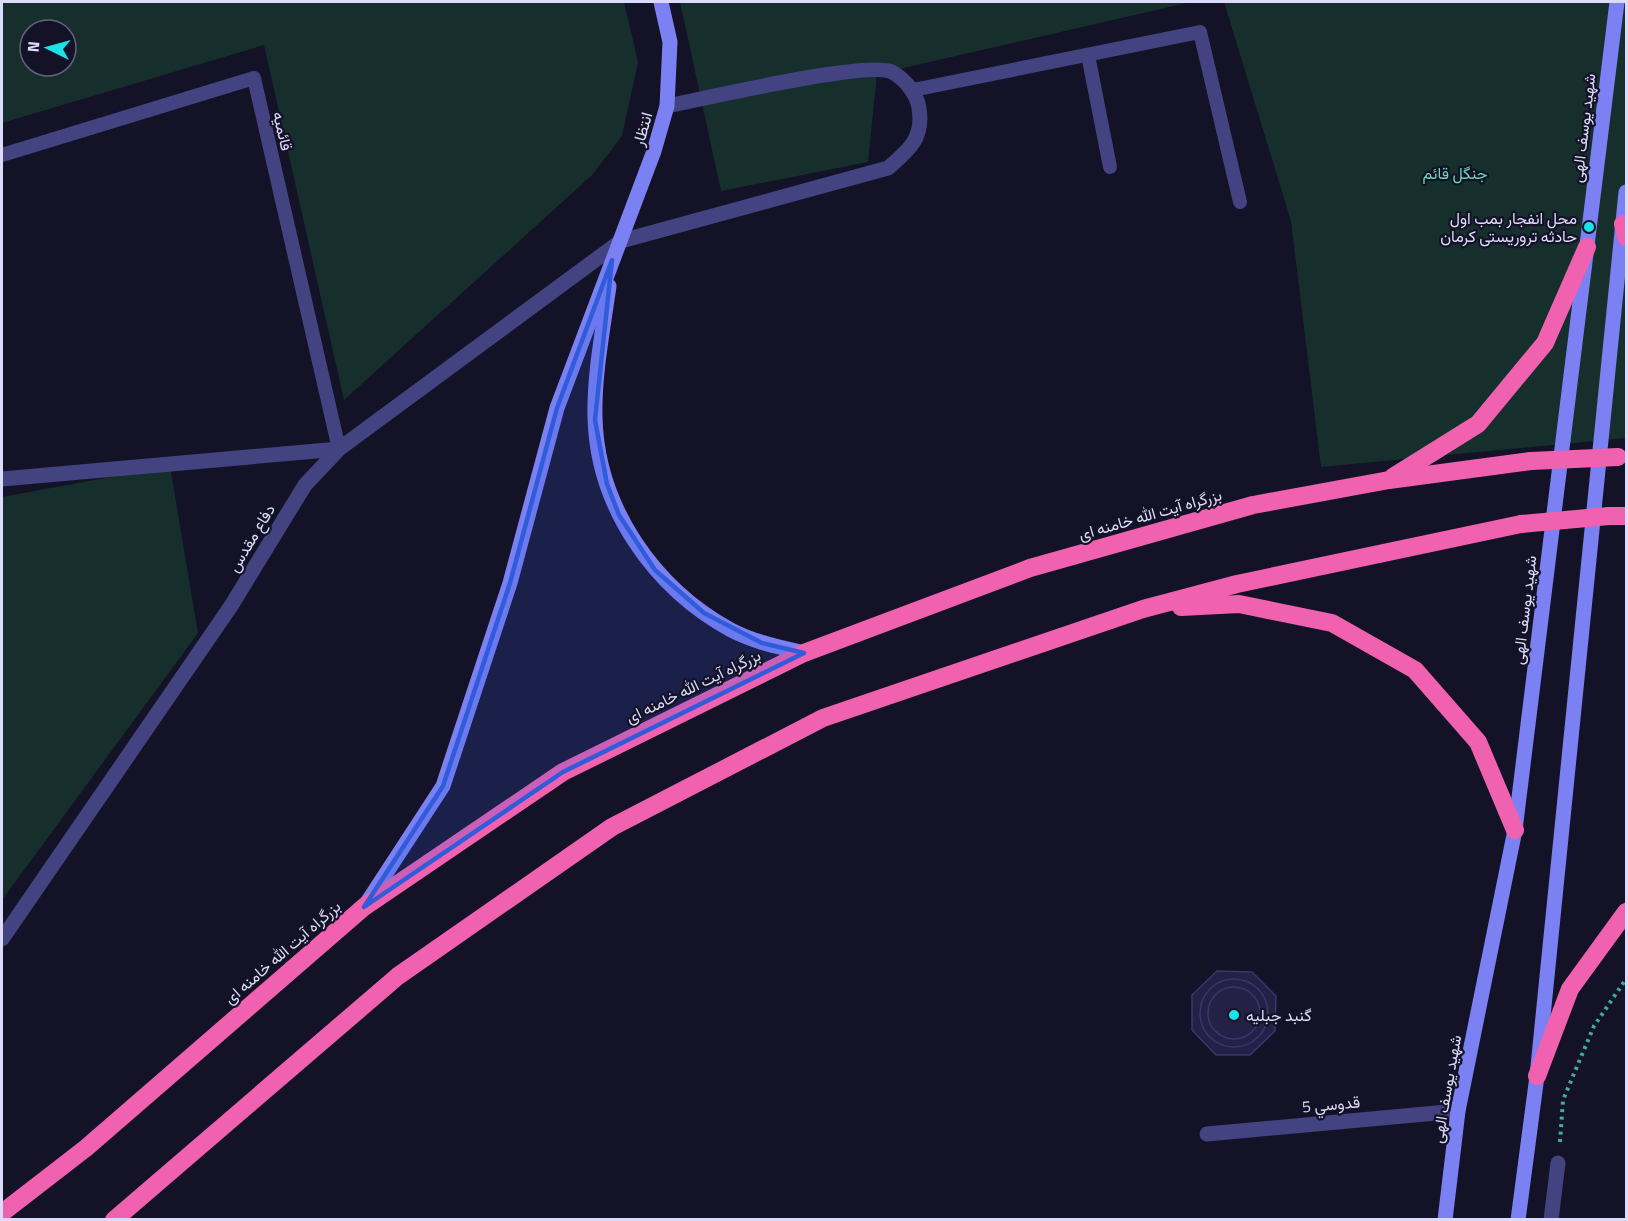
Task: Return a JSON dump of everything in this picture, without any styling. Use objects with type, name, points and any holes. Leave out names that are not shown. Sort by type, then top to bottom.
[{"type":"highway","points":[[1389,480],[1478,424],[1545,343],[1587,247]]},
{"type":"highway","name":"بزرگراه آیت الله خامنه ای","points":[[2,1213],[86,1148],[364,907],[563,772],[804,653],[1030,568],[1253,505],[1389,480],[1531,461],[1622,457]]},
{"type":"highway","points":[[114,1220],[398,976],[612,827],[823,718],[1143,609],[1237,584],[1521,524],[1618,516]]},
{"type":"highway","points":[[1143,609],[1239,604],[1332,623],[1415,670],[1478,742],[1515,830]]},
{"type":"highway","points":[[1537,1076],[1570,989],[1626,912]]},
{"type":"street","name":"انتظار","points":[[612,260],[654,151],[667,106],[670,42],[661,2]]},
{"type":"street","name":"شهید یوسف الهی","points":[[1445,1220],[1458,1111],[1515,830],[1617,2]]},
{"type":"street","points":[[621,241],[888,168],[913,147],[921,122],[919,104],[913,90],[891,71],[849,70],[667,106]]},
{"type":"street","points":[[1518,1220],[1537,1076],[1625,231],[1626,192]]},
{"type":"street","name":"دفاع مقدس","points":[[2,939],[231,606],[305,485],[339,448],[621,241]]},
{"type":"street","points":[[612,260],[595,387],[595,420],[607,484],[619,515],[655,570],[678,593],[704,613],[732,630],[762,643],[804,653]]},
{"type":"street","points":[[364,907],[443,786],[510,583],[557,408],[612,260]]},
{"type":"street","points":[[2,479],[339,448]]},
{"type":"street","name":"قدوسي 5","points":[[1207,1134],[1458,1111]]},
{"type":"street","points":[[1551,1220],[1558,1162]]},
{"type":"lane","points":[[913,90],[1200,32],[1240,202]]},
{"type":"lane","points":[[1088,55],[1110,167]]},
{"type":"lane","name":"قائمیه","points":[[2,155],[254,78],[339,448]]},
{"type":"path","points":[[1558,1162],[1563,1100],[1594,1026],[1626,979]]},
{"type":"highlighted area","points":[[612,260],[595,420],[607,484],[619,515],[655,570],[704,613],[762,643],[804,653],[563,772],[364,907],[443,786],[510,583],[557,408]]},
{"type":"green space","points":[[2,2],[624,2],[638,62],[622,136],[592,175],[344,400],[264,45],[2,123]]},
{"type":"green space","points":[[680,2],[1191,2],[877,74],[868,162],[721,191]]},
{"type":"green space","name":"جنگل قائم","points":[[1224,2],[1626,2],[1626,438],[1321,467],[1291,221]]},
{"type":"green space","points":[[170,466],[198,633],[2,900],[2,497]]},
{"type":"building","name":"گنبد جبلیه","points":[[1217,971],[1252,972],[1276,996],[1275,1031],[1250,1055],[1216,1055],[1192,1030],[1192,995]]},
{"type":"building","name":"گنبد جبلیه","points":[[1234,979],[1247,982],[1258,989],[1265,1000],[1268,1013],[1265,1026],[1258,1037],[1247,1044],[1234,1047],[1221,1044],[1210,1037],[1203,1026],[1200,1013],[1203,1000],[1210,989],[1221,982]]},
{"type":"building","points":[[1234,987],[1244,989],[1252,995],[1258,1003],[1260,1013],[1258,1023],[1252,1031],[1244,1037],[1234,1039],[1224,1037],[1216,1031],[1210,1023],[1208,1013],[1210,1003],[1216,995],[1224,989]]},
{"type":"place","name":"محل انفجار بمب اول حادثه تروریستی کرمان","points":[[1589,227]]},
{"type":"place","name":"گنبد جبلیه","points":[[1234,1015]]}]
